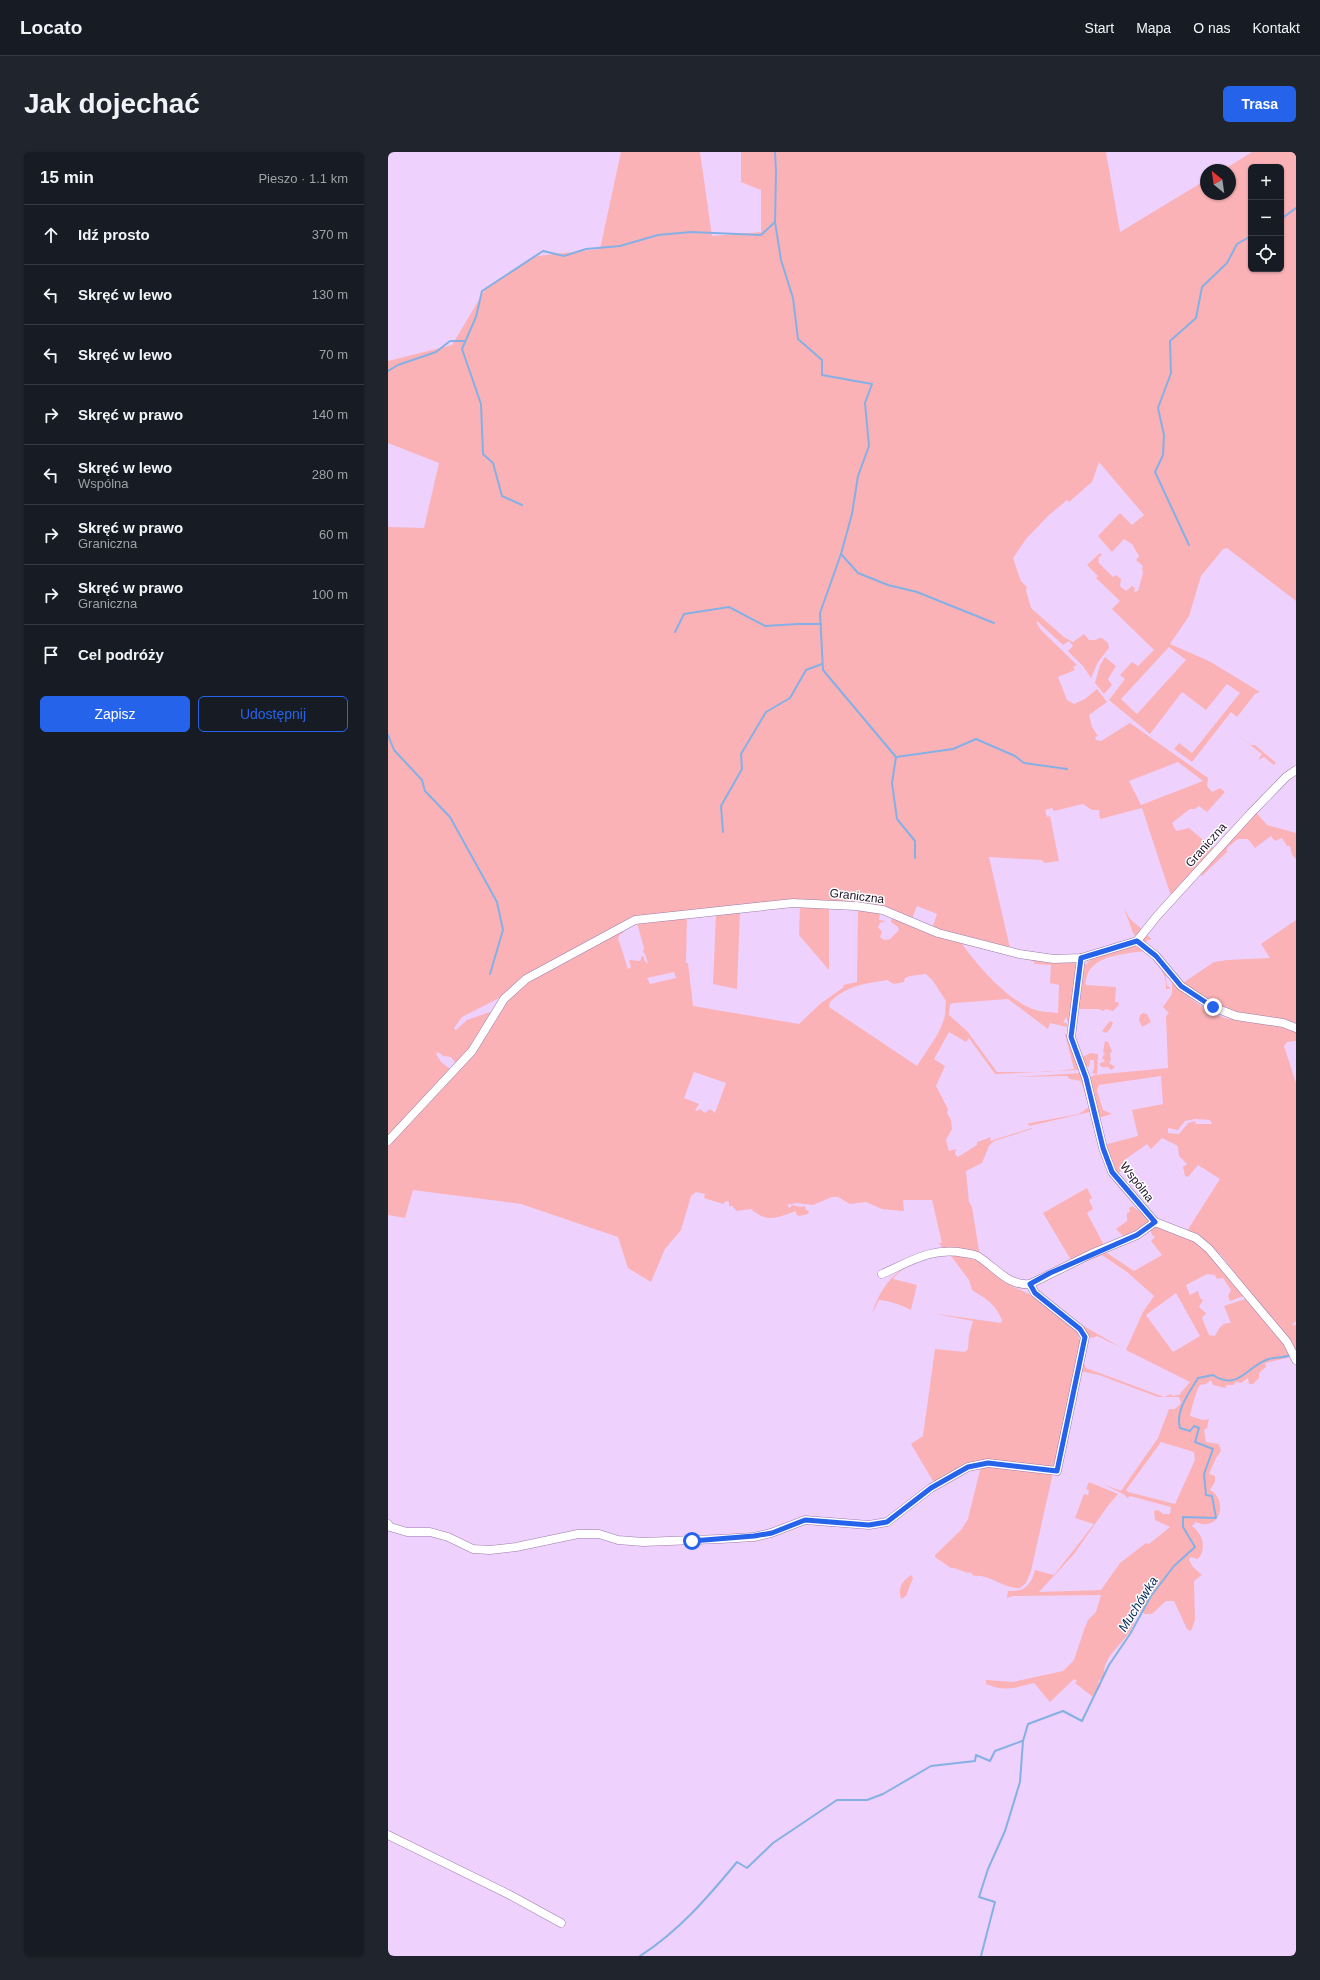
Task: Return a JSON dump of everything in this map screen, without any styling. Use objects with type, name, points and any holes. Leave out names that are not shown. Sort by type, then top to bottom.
[{"type":"street","name":"Graniczna","points":[[388,1141],[472,1051],[504,999],[526,979],[635,920],[793,903],[856,906],[883,910],[938,933],[1019,954],[1054,959],[1081,958],[1137,941],[1157,916],[1251,813],[1286,777],[1296,770]]},
{"type":"street","points":[[1137,941],[1156,956],[1181,986],[1213,1007],[1236,1016],[1283,1023],[1296,1028]]},
{"type":"street","name":"Wspólna","points":[[1081,958],[1071,1037],[1086,1078],[1103,1148],[1112,1172],[1155,1222],[1196,1238],[1209,1249],[1287,1342],[1295,1359]]},
{"type":"street","points":[[882,1274],[932,1252],[952,1251],[978,1256],[1006,1278],[1021,1285],[1030,1284],[1050,1273],[1137,1235],[1155,1222]]},
{"type":"street","points":[[388,1524],[390,1527],[407,1532],[430,1532],[448,1537],[473,1549],[490,1550],[516,1547],[578,1534],[600,1534],[618,1540],[643,1542],[727,1539],[772,1533],[805,1520],[869,1525],[887,1522],[931,1488],[968,1467],[988,1463],[1057,1471],[1085,1337],[1080,1329],[1035,1293],[1030,1284]]},
{"type":"street","points":[[388,1835],[510,1895],[561,1923]]},
{"type":"shaded area","points":[[621,152],[700,152],[712,236],[761,232],[761,190],[741,182],[741,152],[1106,152],[1120,232],[1200,184],[1200,200],[1236,200],[1236,164],[1233,164],[1252,152],[1296,152],[1296,601],[1227,548],[1223,549],[1201,576],[1189,616],[1170,644],[1209,661],[1260,692],[1255,694],[1237,717],[1231,712],[1192,762],[1174,749],[1179,743],[1192,753],[1240,693],[1227,684],[1206,710],[1182,692],[1150,734],[1109,700],[1125,679],[1120,675],[1132,662],[1138,666],[1154,650],[1112,609],[1120,601],[1096,578],[1098,576],[1087,565],[1100,553],[1102,555],[1098,558],[1098,562],[1113,577],[1116,575],[1121,579],[1120,586],[1126,591],[1132,586],[1135,588],[1134,592],[1138,591],[1143,573],[1143,566],[1136,560],[1139,556],[1132,544],[1124,539],[1112,552],[1098,536],[1120,513],[1132,525],[1144,515],[1099,462],[1092,482],[1069,502],[1067,500],[1048,516],[1026,539],[1013,558],[1021,581],[1027,587],[1026,590],[1031,608],[1064,637],[1073,642],[1084,634],[1089,640],[1102,638],[1108,643],[1109,648],[1098,662],[1091,678],[1083,666],[1068,651],[1073,646],[1069,641],[1063,645],[1037,621],[1037,624],[1041,630],[1077,665],[1073,667],[1075,670],[1058,677],[1067,700],[1074,704],[1085,699],[1097,689],[1107,702],[1089,715],[1092,727],[1098,736],[1095,737],[1096,740],[1101,741],[1130,723],[1208,778],[1207,786],[1212,792],[1220,788],[1225,792],[1207,812],[1199,806],[1195,809],[1190,809],[1172,823],[1176,831],[1189,828],[1214,849],[1172,895],[1170,893],[1142,808],[1100,819],[1099,810],[1092,810],[1083,804],[1054,811],[1052,808],[1045,810],[1047,817],[1050,816],[1059,861],[1045,863],[1041,860],[989,857],[1010,948],[1004,949],[932,929],[937,914],[917,906],[912,919],[909,917],[904,918],[887,909],[861,903],[784,900],[635,918],[624,924],[623,933],[620,934],[618,938],[628,969],[631,967],[629,960],[640,961],[642,956],[648,964],[643,952],[644,948],[637,923],[641,921],[687,915],[686,963],[688,963],[693,1006],[799,1024],[820,1004],[844,987],[843,985],[857,982],[858,910],[880,913],[879,920],[886,921],[880,923],[878,927],[882,932],[880,937],[884,940],[890,939],[899,930],[898,927],[891,922],[892,918],[896,917],[914,926],[957,942],[1028,957],[1070,959],[1075,963],[1077,971],[1071,1022],[1067,1021],[1067,1017],[1063,1022],[1068,1024],[1067,1027],[1050,1023],[1048,1029],[1008,999],[950,1004],[949,1015],[967,1031],[997,1072],[1036,1072],[995,1074],[969,1038],[966,1042],[949,1032],[934,1059],[945,1066],[936,1086],[948,1109],[947,1113],[951,1120],[952,1129],[946,1140],[949,1151],[956,1149],[955,1154],[958,1157],[977,1145],[977,1142],[991,1137],[990,1141],[1032,1128],[994,1141],[989,1146],[982,1163],[966,1171],[969,1202],[972,1207],[979,1251],[1005,1275],[975,1253],[945,1250],[944,1247],[942,1247],[939,1243],[942,1243],[932,1200],[903,1200],[904,1211],[902,1211],[882,1209],[866,1202],[850,1204],[838,1197],[832,1197],[813,1205],[796,1203],[787,1205],[790,1208],[792,1205],[801,1207],[805,1206],[806,1210],[809,1211],[808,1214],[799,1216],[796,1214],[796,1211],[778,1217],[768,1218],[757,1214],[751,1209],[737,1211],[732,1206],[729,1206],[729,1202],[726,1201],[723,1204],[704,1198],[705,1194],[696,1192],[691,1196],[681,1230],[665,1249],[651,1282],[628,1268],[618,1237],[521,1204],[413,1190],[405,1218],[388,1215],[388,527],[424,528],[439,463],[388,443],[388,361],[452,345],[486,288],[537,256],[600,249]],"holes":[[[1169,647],[1186,660],[1137,714],[1121,699]],[[1178,762],[1203,781],[1141,805],[1129,781]],[[595,940],[596,942],[573,958],[571,953]],[[962,944],[1033,961],[1035,964],[1051,965],[1050,983],[1059,985],[1058,1013],[1044,1012],[1030,1008],[1011,996],[1002,989],[976,962]],[[674,972],[676,978],[650,984],[647,978]],[[926,974],[933,981],[946,1001],[945,1015],[936,1037],[917,1066],[829,1007],[830,1002],[843,992],[864,984],[887,980],[894,984],[904,982],[905,978],[910,976]],[[509,993],[510,996],[503,1005],[485,1037],[463,1065],[454,1072],[441,1062],[436,1054],[438,1052],[443,1056],[451,1057],[456,1064],[461,1061],[481,1034],[492,1014],[490,1012],[467,1020],[456,1030],[454,1028],[462,1017]],[[694,1072],[726,1083],[715,1113],[710,1109],[705,1113],[700,1109],[697,1111],[695,1110],[699,1104],[684,1098]]]},
{"type":"shaded area","points":[[1105,657],[1116,666],[1108,679],[1112,685],[1104,694],[1095,683],[1100,665]]},
{"type":"shaded area","points":[[1231,730],[1251,745],[1255,745],[1276,763],[1274,765],[1264,757],[1258,760],[1262,754]]},
{"type":"shaded area","points":[[1255,811],[1267,825],[1296,833],[1296,859],[1292,855],[1290,846],[1287,846],[1282,838],[1275,841],[1271,836],[1255,848],[1248,839],[1238,839],[1227,848],[1227,852],[1202,876],[1199,873]]},
{"type":"shaded area","points":[[800,905],[829,908],[829,970],[799,935]]},
{"type":"shaded area","points":[[1124,908],[1130,919],[1143,930],[1137,938],[1133,933]]},
{"type":"shaded area","points":[[740,910],[737,989],[713,984],[716,914]]},
{"type":"shaded area","points":[[1296,920],[1296,1027],[1283,1022],[1237,1015],[1214,1007],[1182,985],[1142,940],[1147,935],[1152,939],[1145,943],[1183,983],[1214,962],[1270,958],[1261,944]]},
{"type":"shaded area","points":[[1135,945],[1137,947],[1142,947],[1165,969],[1167,986],[1170,987],[1169,989],[1166,989],[1165,977],[1157,962],[1144,951],[1119,955],[1103,960],[1090,969],[1087,976],[1086,985],[1116,987],[1115,1002],[1118,1002],[1119,1005],[1113,1011],[1106,1009],[1103,1011],[1099,1009],[1077,1009],[1083,967],[1093,959],[1100,956]]},
{"type":"shaded area","points":[[1172,980],[1183,992],[1214,1014],[1238,1021],[1280,1026],[1296,1031],[1296,1041],[1287,1042],[1284,1046],[1296,1083],[1296,1321],[1292,1325],[1296,1325],[1296,1354],[1282,1334],[1284,1331],[1280,1332],[1221,1255],[1187,1231],[1220,1179],[1198,1165],[1188,1177],[1185,1176],[1183,1167],[1187,1164],[1179,1156],[1178,1146],[1162,1138],[1151,1149],[1147,1144],[1123,1161],[1126,1167],[1117,1174],[1104,1145],[1138,1136],[1132,1110],[1163,1104],[1161,1076],[1099,1085],[1097,1090],[1103,1110],[1112,1114],[1098,1118],[1089,1078],[1094,1075],[1168,1068],[1166,1016],[1169,1013],[1163,1007],[1172,994]],"holes":[[[1195,1119],[1210,1120],[1212,1124],[1196,1124],[1195,1121],[1188,1123],[1179,1134],[1168,1133],[1168,1128],[1178,1130],[1185,1121]]]},
{"type":"shaded area","points":[[1143,1013],[1147,1014],[1151,1022],[1142,1027],[1139,1020],[1140,1015]]},
{"type":"shaded area","points":[[1110,1021],[1113,1022],[1111,1028],[1106,1033],[1102,1031]]},
{"type":"shaded area","points":[[1065,1034],[1069,1035],[1079,1068],[1078,1070],[1056,1071],[1074,1069]]},
{"type":"shaded area","points":[[1105,1041],[1108,1042],[1112,1051],[1110,1054],[1111,1060],[1109,1063],[1115,1067],[1111,1070],[1108,1067],[1102,1067],[1099,1064],[1105,1061],[1102,1058],[1105,1053],[1103,1052]]},
{"type":"shaded area","points":[[1091,1053],[1098,1054],[1097,1074],[1092,1073],[1094,1069],[1094,1060],[1090,1060],[1089,1067],[1086,1066],[1082,1057]]},
{"type":"shaded area","points":[[1081,1073],[1092,1109],[1090,1112],[1029,1126],[1028,1123],[1079,1114],[1089,1107],[1081,1081],[1070,1079],[1067,1076],[1014,1077]]},
{"type":"shaded area","points":[[1087,1188],[1092,1198],[1089,1200],[1093,1209],[1087,1213],[1105,1247],[1029,1282],[1014,1280],[1027,1281],[1071,1260],[1043,1213]]},
{"type":"shaded area","points":[[1132,1206],[1147,1217],[1150,1223],[1148,1226],[1124,1237],[1116,1229],[1127,1221],[1127,1213],[1130,1212],[1129,1208]]},
{"type":"shaded area","points":[[1155,1226],[1192,1238],[1246,1295],[1230,1301],[1228,1296],[1231,1290],[1223,1278],[1217,1279],[1215,1275],[1207,1274],[1186,1285],[1190,1295],[1198,1291],[1200,1298],[1203,1300],[1199,1307],[1206,1313],[1202,1318],[1209,1335],[1215,1336],[1219,1328],[1225,1323],[1231,1323],[1224,1306],[1248,1298],[1285,1346],[1291,1357],[1265,1363],[1266,1367],[1259,1373],[1259,1378],[1253,1384],[1249,1384],[1248,1378],[1241,1383],[1236,1382],[1233,1385],[1227,1385],[1225,1388],[1213,1385],[1211,1380],[1206,1384],[1200,1385],[1197,1391],[1190,1416],[1203,1420],[1209,1419],[1207,1428],[1204,1430],[1206,1442],[1219,1444],[1221,1451],[1209,1474],[1215,1476],[1215,1482],[1210,1490],[1216,1495],[1220,1507],[1219,1514],[1211,1523],[1204,1524],[1196,1522],[1192,1526],[1199,1533],[1203,1546],[1201,1555],[1198,1559],[1190,1557],[1189,1560],[1193,1567],[1202,1575],[1194,1581],[1195,1620],[1191,1631],[1187,1629],[1174,1601],[1166,1601],[1152,1614],[1144,1614],[1143,1610],[1137,1617],[1127,1636],[1105,1665],[1104,1671],[1106,1674],[1098,1682],[1101,1686],[1093,1697],[1075,1683],[1077,1681],[1074,1679],[1050,1702],[1034,1683],[1005,1689],[986,1684],[986,1680],[1013,1682],[1063,1671],[1074,1660],[1085,1627],[1088,1620],[1096,1612],[1101,1595],[1013,1596],[1007,1598],[1008,1591],[1023,1589],[1029,1584],[1035,1570],[1054,1575],[1094,1524],[1075,1518],[1084,1494],[1088,1495],[1089,1490],[1086,1489],[1089,1482],[1118,1494],[1074,1554],[1039,1592],[1101,1590],[1120,1563],[1146,1543],[1149,1544],[1170,1527],[1155,1520],[1154,1511],[1158,1510],[1163,1514],[1170,1514],[1171,1507],[1130,1496],[1127,1498],[1125,1495],[1103,1484],[1121,1491],[1158,1438],[1169,1409],[1175,1409],[1181,1403],[1179,1397],[1164,1397],[1171,1394],[1172,1396],[1179,1395],[1190,1382],[1126,1350],[1143,1312],[1154,1296],[1127,1272],[1102,1255],[1065,1270],[1034,1286],[1037,1282],[1104,1251],[1134,1271],[1162,1255],[1151,1241],[1155,1237],[1152,1235],[1150,1229]],"holes":[[[1176,1293],[1200,1336],[1173,1352],[1146,1315]],[[1161,1442],[1194,1452],[1195,1460],[1175,1504],[1128,1492],[1126,1490]]]},
{"type":"shaded area","points":[[946,1253],[980,1261],[1006,1283],[1029,1294],[1076,1330],[1081,1343],[1056,1463],[1052,1468],[986,1462],[971,1464],[938,1481],[933,1481],[911,1444],[923,1436],[935,1349],[965,1352],[968,1349],[969,1335],[973,1321],[931,1313],[1001,1323],[1002,1320],[993,1305],[972,1290],[969,1280],[951,1256],[935,1256],[912,1264],[932,1256]]},
{"type":"shaded area","points":[[911,1264],[893,1279],[917,1285],[911,1310],[879,1300],[872,1314],[877,1300],[890,1279]]},
{"type":"shaded area","points":[[1068,1317],[1122,1348],[1097,1336],[1092,1338],[1087,1336]]},
{"type":"shaded area","points":[[1082,1359],[1086,1368],[1164,1397],[1158,1397],[1099,1375],[1080,1371]]},
{"type":"shaded area","points":[[981,1466],[1053,1473],[1031,1571],[1026,1583],[1020,1588],[1014,1588],[986,1577],[974,1576],[970,1572],[968,1573],[951,1568],[935,1557],[935,1555],[961,1530],[968,1519]]},
{"type":"shaded area","points":[[911,1575],[913,1578],[906,1596],[901,1599],[900,1588],[905,1580]]},
{"type":"waterway","points":[[775,152],[775,222],[781,260],[793,298],[798,339],[822,360],[822,375],[872,384],[865,403],[869,446],[858,476],[852,514],[841,554],[820,613],[823,670],[896,757],[953,749],[976,739],[1015,756],[1024,763],[1067,769]]},
{"type":"waterway","points":[[1284,217],[1296,208]]},
{"type":"waterway","points":[[522,505],[502,496],[493,463],[483,454],[481,404],[462,349],[476,317],[482,291],[543,251],[564,256],[586,249],[620,246],[658,235],[691,232],[761,235],[775,222]]},
{"type":"waterway","points":[[1189,545],[1155,472],[1163,455],[1164,435],[1158,408],[1171,373],[1170,341],[1196,318],[1202,287],[1227,263],[1237,244],[1248,238]]},
{"type":"waterway","points":[[388,371],[398,365],[436,352],[450,341],[465,341]]},
{"type":"waterway","points":[[841,554],[858,573],[888,585],[917,592],[994,623]]},
{"type":"waterway","points":[[675,632],[684,614],[729,607],[765,626],[821,624]]},
{"type":"waterway","points":[[723,832],[721,806],[742,769],[741,754],[766,712],[790,698],[806,670],[822,664]]},
{"type":"waterway","points":[[388,735],[394,750],[422,780],[425,791],[450,817],[497,902],[503,930],[490,974]]},
{"type":"waterway","points":[[896,757],[892,783],[897,819],[915,841],[915,858]]},
{"type":"waterway","name":"Muchówka","points":[[981,1956],[995,1902],[979,1897],[988,1869],[1005,1831],[1020,1782],[1023,1741],[1028,1724],[1063,1711],[1082,1721],[1109,1665],[1130,1634],[1151,1596],[1174,1566],[1195,1547],[1183,1527],[1183,1517],[1216,1518],[1212,1496],[1206,1495],[1204,1474],[1213,1449],[1195,1442],[1199,1428],[1194,1426],[1190,1431],[1180,1428],[1179,1415],[1187,1396],[1198,1378],[1213,1375],[1229,1381],[1241,1376],[1266,1360],[1290,1355]]},
{"type":"waterway","points":[[640,1956],[668,1936],[692,1913],[737,1862],[747,1868],[773,1843],[837,1800],[867,1800],[883,1794],[931,1766],[975,1761],[976,1755],[990,1761],[995,1751],[1022,1741]]},
{"type":"route","points":[[692,1541],[772,1533],[805,1520],[869,1525],[887,1522],[906,1509],[931,1488],[968,1467],[988,1463],[1045,1471],[1057,1471],[1085,1337],[1080,1329],[1035,1293],[1030,1284],[1091,1254],[1137,1235],[1155,1222],[1143,1210],[1112,1172],[1103,1148],[1086,1078],[1071,1037],[1081,958],[1137,941],[1156,956],[1181,986],[1213,1007]]}]
